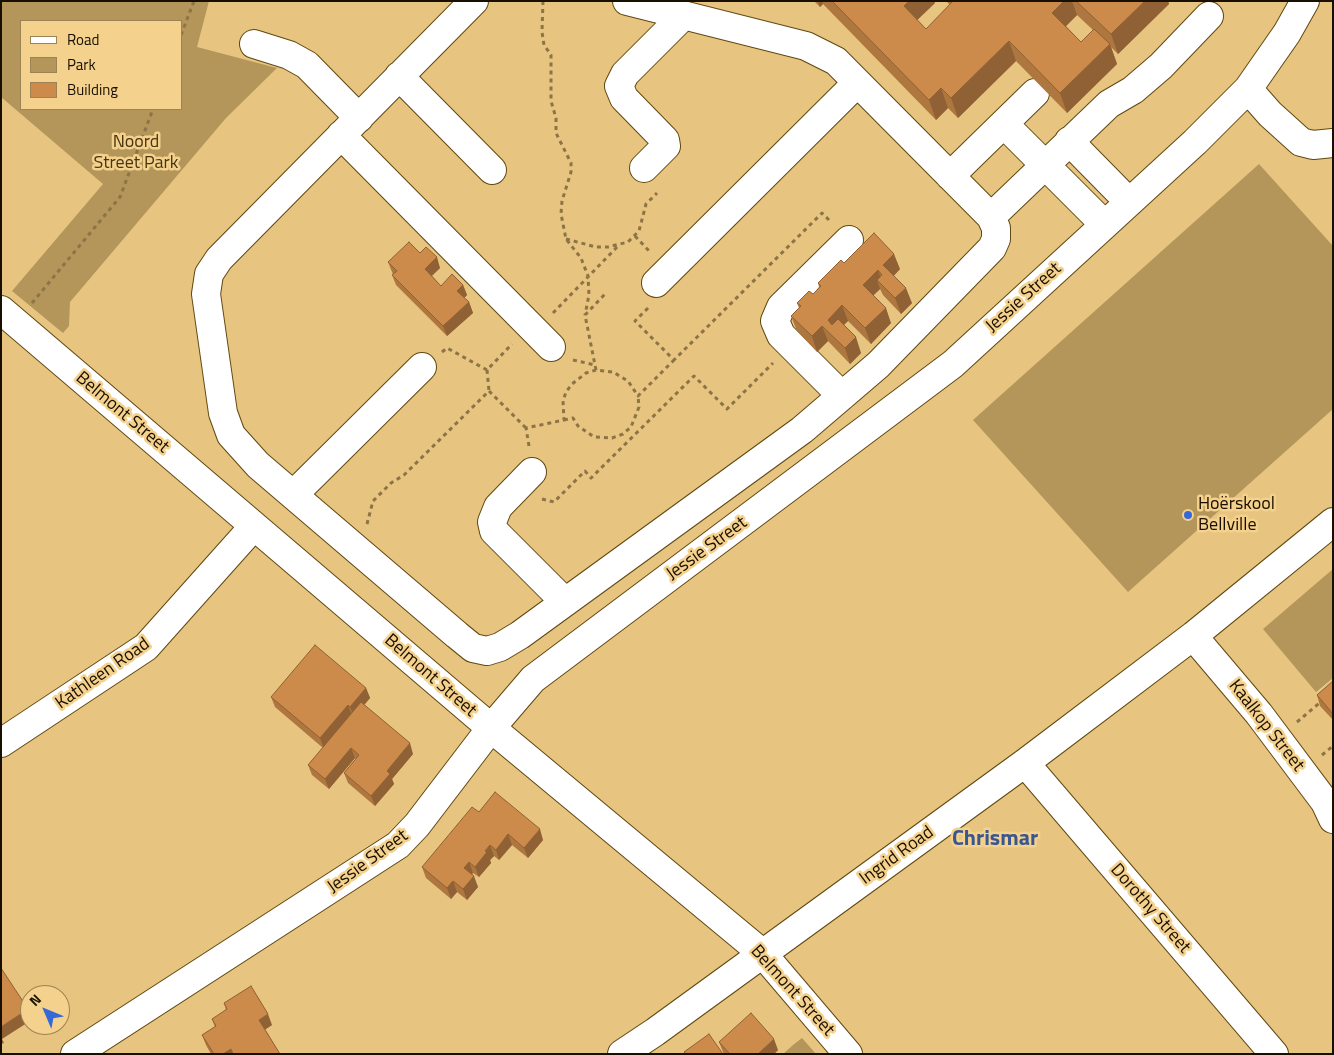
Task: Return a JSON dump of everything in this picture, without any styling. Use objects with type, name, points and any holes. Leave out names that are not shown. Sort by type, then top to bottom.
[{"type":"street","points":[[474,1],[219,259],[213,266],[206,284],[206,294],[223,413],[231,435],[258,465],[473,648],[488,651],[500,647],[565,602],[802,430],[878,365],[992,248],[996,238],[996,228],[990,217],[836,60],[806,46],[682,17],[627,1]]},
{"type":"street","name":"Jessie Street","points":[[75,1054],[398,844],[417,825],[491,728],[546,668],[778,497],[952,364],[1194,142],[1248,88],[1287,33],[1305,1]]},
{"type":"street","points":[[990,217],[1109,104],[1146,80],[1209,16]]},
{"type":"street","points":[[644,168],[666,146],[665,140],[624,98],[619,86],[625,74],[682,17]]},
{"type":"street","points":[[254,44],[289,55],[307,65],[350,126],[539,335]]},
{"type":"street","points":[[400,76],[492,170]]},
{"type":"street","points":[[656,283],[857,83]]},
{"type":"street","points":[[1248,88],[1270,114],[1301,142],[1313,145],[1333,143]]},
{"type":"street","points":[[950,176],[1035,93]]},
{"type":"street","points":[[1004,124],[1104,224]]},
{"type":"street","points":[[1069,141],[1129,202]]},
{"type":"street","points":[[1079,198],[1103,176]]},
{"type":"street","points":[[842,396],[776,329],[776,314],[849,240]]},
{"type":"street","name":"Belmont Street","points":[[12,320],[491,728],[762,954],[848,1054]]},
{"type":"street","points":[[293,495],[422,367]]},
{"type":"street","points":[[532,472],[494,514],[492,522],[494,531],[565,602]]},
{"type":"street","name":"Ingrid Road","points":[[622,1054],[656,1032],[1025,763],[1169,655],[1333,522]]},
{"type":"street","name":"Kathleen Road","points":[[1,743],[146,647],[254,526]]},
{"type":"street","name":"Kaalkop Street","points":[[1193,636],[1277,739],[1325,802],[1333,819]]},
{"type":"street","name":"Dorothy Street","points":[[1025,763],[1274,1054]]},
{"type":"path","points":[[182,32],[194,1]]},
{"type":"path","points":[[543,1],[542,32],[544,45],[551,55],[551,100],[556,118],[556,133],[570,163],[570,181],[562,201],[561,214],[566,239],[581,258],[588,276],[589,295],[585,316],[596,370]]},
{"type":"path","points":[[12,320],[120,197],[153,110]]},
{"type":"path","points":[[566,239],[596,247],[619,245],[628,242],[639,231],[646,204],[660,190]]},
{"type":"path","points":[[638,396],[822,213],[849,240]]},
{"type":"path","points":[[487,370],[539,335],[588,276],[619,245]]},
{"type":"path","points":[[656,283],[665,292],[635,322],[674,360]]},
{"type":"path","points":[[585,316],[606,293]]},
{"type":"path","points":[[511,494],[554,502],[585,471],[591,478],[694,376],[727,409],[791,345]]},
{"type":"path","points":[[422,367],[447,348],[487,370]]},
{"type":"path","points":[[487,370],[489,391],[526,428],[532,472]]},
{"type":"path","points":[[526,428],[564,420],[573,418],[585,433],[603,439],[612,438],[627,431],[637,417],[639,407],[638,396],[634,388],[621,376],[613,372],[596,370],[586,373],[572,384],[563,401],[564,420]]},
{"type":"path","points":[[355,548],[369,519],[373,501],[391,483],[404,475],[489,391]]},
{"type":"path","points":[[627,431],[632,436]]},
{"type":"path","points":[[1277,739],[1326,697]]},
{"type":"green space","name":"Noord Street Park","points":[[1,1],[209,1],[197,47],[277,68],[226,118],[70,302],[69,326],[63,333],[12,291],[103,184],[1,97]]},
{"type":"green space","points":[[1259,164],[1333,246],[1333,409],[1128,592],[973,420]]},
{"type":"green space","points":[[1333,569],[1333,678],[1316,692],[1263,629]]},
{"type":"green space","points":[[802,1038],[816,1054],[783,1054],[793,1045]]},
{"type":"building","points":[[832,1],[909,1],[904,6],[926,29],[953,1],[1064,1],[1052,13],[1081,42],[1094,29],[1110,44],[1060,93],[1009,41],[951,98],[941,88],[929,100]]},
{"type":"building","points":[[1076,1],[1145,1],[1111,34]]},
{"type":"building","points":[[874,233],[894,254],[883,265],[906,288],[895,298],[877,280],[882,275],[878,270],[863,285],[886,308],[865,328],[842,305],[828,320],[832,325],[838,319],[856,337],[845,348],[822,326],[812,336],[791,316],[801,306],[797,303],[809,291],[813,294],[821,286],[818,283],[841,260],[844,263]]},
{"type":"building","points":[[409,242],[420,253],[426,247],[437,257],[425,269],[441,286],[452,274],[463,285],[457,291],[469,302],[443,326],[392,275],[397,271],[388,262]]},
{"type":"building","points":[[315,645],[366,688],[350,707],[348,705],[320,738],[271,697]]},
{"type":"building","points":[[1333,681],[1333,714],[1317,695]]},
{"type":"building","points":[[361,702],[410,743],[387,771],[390,774],[371,796],[344,773],[359,755],[351,748],[325,779],[308,765]]},
{"type":"building","points":[[495,792],[540,829],[524,848],[508,834],[496,850],[490,845],[475,867],[469,862],[464,868],[474,876],[463,889],[453,881],[447,888],[422,867],[472,807],[479,812]]},
{"type":"building","points":[[1,968],[20,997],[20,1014],[1,1027]]},
{"type":"building","points":[[251,986],[268,1014],[259,1020],[280,1054],[233,1054],[231,1049],[223,1054],[214,1054],[202,1035],[216,1026],[212,1019],[227,1009],[224,1003]]},
{"type":"building","points":[[751,1013],[774,1039],[758,1054],[730,1054],[719,1042]]},
{"type":"building","points":[[709,1034],[723,1054],[686,1054],[684,1052]]},
{"type":"place","name":"Hoërskool Bellville","points":[[1188,515]]},
{"type":"district","name":"Chrismar","points":[[995,840]]}]
